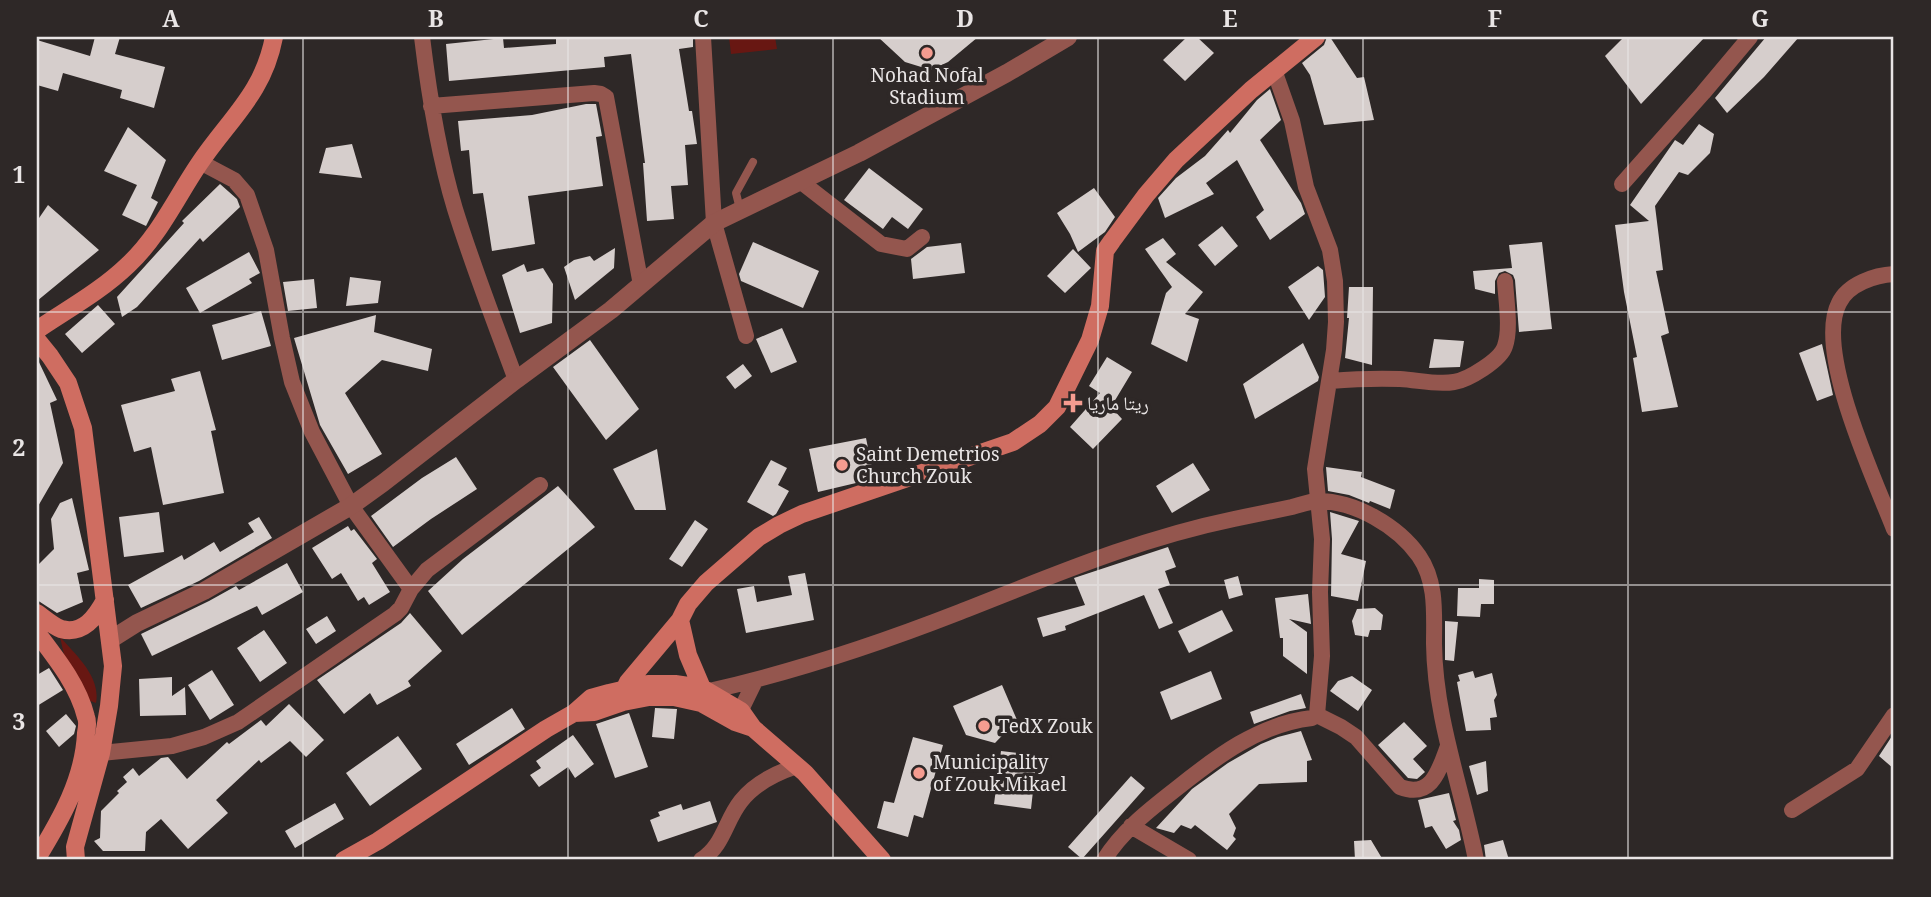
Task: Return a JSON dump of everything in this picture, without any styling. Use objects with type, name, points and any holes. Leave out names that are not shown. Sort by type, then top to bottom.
[{"type":"main road","points":[[37,330],[101,288],[138,256],[159,230],[200,162],[252,95],[263,75],[274,37]]},
{"type":"main road","points":[[882,860],[797,765],[705,689],[688,654],[684,612],[706,583],[733,557],[779,524],[1013,442],[1040,424],[1057,407],[1090,340],[1098,319],[1105,251],[1112,240],[1176,160],[1274,70],[1316,37]]},
{"type":"main road","points":[[37,340],[68,383],[83,428],[113,666],[109,706],[93,753],[37,858]]},
{"type":"main road","points":[[37,613],[60,629],[80,628],[94,619],[105,600]]},
{"type":"main road","points":[[616,698],[615,679],[674,613],[684,612]]},
{"type":"main road","points":[[37,633],[59,661],[77,694],[87,719],[93,753],[75,854],[50,836]]},
{"type":"main road","points":[[616,698],[648,684],[675,684],[705,689]]},
{"type":"main road","points":[[344,860],[378,841],[574,713],[591,698],[674,697],[701,703],[738,717]]},
{"type":"street","points":[[422,37],[431,106],[455,209],[516,380]]},
{"type":"street","points":[[703,37],[715,223],[746,336]]},
{"type":"street","points":[[110,640],[137,623],[204,591],[351,506],[600,318],[715,223],[859,153],[1068,37]]},
{"type":"street","points":[[1622,184],[1750,37]]},
{"type":"street","points":[[1274,70],[1292,121],[1306,187],[1333,263],[1336,322],[1330,381],[1315,469],[1322,540],[1322,656],[1317,715]]},
{"type":"street","points":[[431,106],[593,93],[606,97],[641,285]]},
{"type":"street","points":[[200,162],[234,180],[247,195],[267,250],[292,382],[313,432],[351,506],[411,589]]},
{"type":"street","points":[[800,181],[881,244],[906,249],[922,237]]},
{"type":"street","points":[[1894,274],[1871,278],[1850,290],[1839,301],[1833,329],[1834,350],[1856,433],[1894,529]]},
{"type":"street","points":[[1330,381],[1376,378],[1442,383],[1457,382],[1471,376],[1499,357],[1505,347],[1505,281]]},
{"type":"street","points":[[93,753],[172,746],[204,737],[238,722],[395,614],[427,570],[540,485]]},
{"type":"street","points":[[705,689],[755,681],[844,654],[1095,558],[1162,536],[1318,501],[1349,507],[1373,516],[1391,528],[1409,544],[1427,571],[1432,586],[1434,648],[1441,716],[1476,860]]},
{"type":"street","points":[[738,717],[755,681]]},
{"type":"street","points":[[1317,715],[1356,737],[1400,787],[1407,790],[1416,791],[1427,786],[1440,768],[1448,745]]},
{"type":"street","points":[[1104,860],[1131,826],[1230,748],[1270,729],[1317,715]]},
{"type":"street","points":[[1792,810],[1857,769],[1894,715]]},
{"type":"street","points":[[701,860],[717,845],[740,802],[755,786],[774,774],[797,765]]},
{"type":"street","points":[[1131,826],[1189,860]]},
{"type":"lane","points":[[740,209],[736,193],[753,162]]},
{"type":"shaded area","points":[[729,37],[775,37],[777,49],[731,54]]},
{"type":"shaded area","points":[[60,637],[91,675],[97,693],[96,703],[85,699],[68,672]]},
{"type":"building","points":[[95,37],[120,37],[115,54],[165,67],[154,108],[120,98],[122,90],[63,73],[58,91],[37,85],[37,40],[90,56]]},
{"type":"building","points":[[556,37],[693,37],[693,47],[679,49],[697,144],[685,145],[688,185],[671,186],[674,219],[647,221],[645,163],[631,54],[604,57],[605,67],[449,81],[446,44],[503,38],[504,48],[556,44]]},
{"type":"building","name":"Nohad Nofal Stadium","points":[[878,37],[978,37],[948,62],[931,70],[905,62]]},
{"type":"building","points":[[1187,37],[1197,37],[1214,53],[1185,81],[1163,60]]},
{"type":"building","points":[[1327,37],[1330,37],[1357,78],[1364,77],[1374,120],[1324,125],[1310,75],[1302,63],[1324,45]]},
{"type":"building","points":[[1624,37],[1705,37],[1641,104],[1605,56]]},
{"type":"building","points":[[1766,37],[1799,37],[1764,77],[1727,113],[1715,98]]},
{"type":"building","points":[[1270,89],[1281,120],[1260,140],[1301,203],[1305,214],[1270,240],[1256,217],[1264,210],[1237,160],[1206,183],[1214,194],[1165,218],[1158,198],[1176,178],[1205,156],[1228,130],[1230,133],[1257,100]]},
{"type":"building","points":[[596,104],[602,136],[596,137],[603,186],[528,196],[535,244],[492,251],[483,193],[473,194],[469,150],[461,151],[458,121],[532,115]]},
{"type":"building","points":[[1699,124],[1714,134],[1710,153],[1688,175],[1679,172],[1655,206],[1663,270],[1656,271],[1669,333],[1661,336],[1678,407],[1642,412],[1633,358],[1637,357],[1624,292],[1615,225],[1649,221],[1630,205],[1675,140],[1683,145]]},
{"type":"building","points":[[128,127],[166,160],[151,198],[158,202],[146,226],[122,215],[137,185],[104,171]]},
{"type":"building","points":[[352,144],[362,178],[319,173],[326,148]]},
{"type":"building","points":[[869,168],[923,209],[908,229],[892,217],[883,229],[844,200]]},
{"type":"building","points":[[220,184],[237,199],[240,207],[203,242],[200,238],[137,307],[122,317],[117,297],[184,223],[182,221]]},
{"type":"building","points":[[1094,188],[1115,217],[1105,232],[1078,252],[1057,213]]},
{"type":"building","points":[[48,205],[99,250],[37,301],[37,221]]},
{"type":"building","points":[[1222,226],[1238,246],[1215,266],[1198,245]]},
{"type":"building","points":[[1163,238],[1176,254],[1166,262],[1203,292],[1185,314],[1199,319],[1187,362],[1151,344],[1166,293],[1172,287],[1145,249]]},
{"type":"building","points":[[753,242],[819,271],[803,308],[741,281],[739,274]]},
{"type":"building","points":[[1542,242],[1552,329],[1519,332],[1513,275],[1505,271],[1499,273],[1495,281],[1495,294],[1475,289],[1473,271],[1512,268],[1509,245]]},
{"type":"building","points":[[961,243],[965,273],[913,279],[911,259],[927,247]]},
{"type":"building","points":[[615,248],[614,268],[575,300],[564,267],[574,260],[590,256],[594,261]]},
{"type":"building","points":[[1073,249],[1091,268],[1065,293],[1047,276]]},
{"type":"building","points":[[249,252],[260,273],[249,279],[252,283],[200,313],[186,288]]},
{"type":"building","points":[[524,264],[527,272],[543,268],[553,284],[552,323],[520,333],[502,275]]},
{"type":"building","points":[[1318,266],[1323,270],[1325,297],[1309,320],[1288,287]]},
{"type":"building","points":[[350,277],[381,281],[378,303],[346,306]]},
{"type":"building","points":[[314,279],[317,308],[288,311],[283,282]]},
{"type":"building","points":[[1349,287],[1373,287],[1372,365],[1345,358]]},
{"type":"building","points":[[98,305],[115,324],[82,353],[65,334]]},
{"type":"building","points":[[261,311],[271,346],[222,360],[212,325]]},
{"type":"building","points":[[376,315],[374,332],[432,349],[428,371],[382,360],[345,393],[382,454],[348,474],[320,425],[294,338]]},
{"type":"building","points":[[782,328],[797,362],[771,373],[756,339]]},
{"type":"building","points":[[1434,339],[1464,341],[1460,367],[1429,368]]},
{"type":"building","points":[[590,340],[639,409],[606,440],[553,367]]},
{"type":"building","points":[[1303,343],[1319,377],[1318,381],[1255,419],[1243,384]]},
{"type":"building","points":[[1822,344],[1833,395],[1817,401],[1799,353]]},
{"type":"building","points":[[1107,357],[1132,372],[1111,407],[1122,419],[1093,449],[1070,427],[1100,393],[1089,386]]},
{"type":"building","points":[[37,358],[57,400],[50,403],[63,463],[37,508]]},
{"type":"building","points":[[743,364],[752,376],[735,389],[726,377]]},
{"type":"building","points":[[200,371],[216,430],[211,431],[224,493],[163,505],[151,447],[134,452],[121,405],[175,391],[171,379]]},
{"type":"building","name":"Saint Demetrios Church Zouk","points":[[866,438],[874,478],[818,492],[809,449]]},
{"type":"building","points":[[657,449],[666,510],[635,510],[613,469]]},
{"type":"building","points":[[456,457],[477,489],[393,547],[371,516],[422,478]]},
{"type":"building","points":[[771,460],[787,468],[778,485],[789,491],[773,516],[747,502]]},
{"type":"building","points":[[1193,463],[1210,490],[1172,513],[1156,486]]},
{"type":"building","points":[[1326,467],[1362,472],[1361,477],[1395,490],[1390,509],[1370,501],[1369,503],[1328,491]]},
{"type":"building","points":[[558,486],[595,527],[462,635],[428,591],[463,559]]},
{"type":"building","points":[[72,498],[89,570],[77,573],[83,602],[57,613],[37,600],[37,566],[54,549],[51,519],[60,503]]},
{"type":"building","points":[[159,512],[164,552],[124,557],[119,517]]},
{"type":"building","points":[[1330,512],[1359,521],[1341,554],[1366,561],[1358,601],[1331,596]]},
{"type":"building","points":[[259,517],[272,538],[199,581],[141,608],[128,585],[182,555],[184,560],[214,542],[220,552],[254,532],[248,523]]},
{"type":"building","points":[[695,520],[708,529],[682,567],[669,559]]},
{"type":"building","points":[[348,526],[351,531],[354,529],[377,559],[372,563],[390,592],[369,605],[364,597],[358,601],[341,573],[332,579],[312,548]]},
{"type":"building","points":[[1168,547],[1176,567],[1165,571],[1170,585],[1158,589],[1173,623],[1159,629],[1144,595],[1065,626],[1066,630],[1043,637],[1037,618],[1085,605],[1074,578]]},
{"type":"building","points":[[287,563],[303,592],[262,615],[257,606],[152,656],[141,634],[236,586],[239,590]]},
{"type":"building","points":[[805,573],[814,620],[746,633],[737,589],[754,586],[757,602],[792,595],[788,576]]},
{"type":"building","points":[[1238,576],[1243,595],[1229,599],[1224,580]]},
{"type":"building","points":[[1479,579],[1494,580],[1494,604],[1481,604],[1480,617],[1457,616],[1458,588],[1479,588]]},
{"type":"building","points":[[1308,594],[1311,624],[1289,619],[1307,632],[1307,674],[1283,656],[1283,638],[1280,638],[1275,598]]},
{"type":"building","points":[[1375,608],[1383,615],[1381,630],[1370,630],[1368,637],[1355,635],[1352,621],[1357,609]]},
{"type":"building","points":[[1222,610],[1233,631],[1189,653],[1178,631]]},
{"type":"building","points":[[410,613],[442,651],[408,681],[411,686],[377,705],[370,693],[344,714],[317,680],[401,623]]},
{"type":"building","points":[[327,616],[336,631],[316,644],[306,629]]},
{"type":"building","points":[[1445,621],[1458,622],[1454,661],[1445,660]]},
{"type":"building","points":[[264,630],[287,663],[260,682],[237,648]]},
{"type":"building","points":[[49,668],[63,690],[37,706],[37,675]]},
{"type":"building","points":[[212,670],[234,705],[210,720],[188,685]]},
{"type":"building","points":[[1211,671],[1222,699],[1171,720],[1160,692]]},
{"type":"building","points":[[1473,671],[1475,678],[1492,673],[1497,695],[1494,700],[1497,717],[1490,718],[1491,730],[1466,731],[1457,682],[1460,681],[1458,675]]},
{"type":"building","points":[[1352,676],[1372,690],[1358,711],[1330,691],[1338,681]]},
{"type":"building","points":[[172,677],[172,696],[185,687],[186,715],[140,716],[139,679]]},
{"type":"building","points":[[1002,685],[1017,720],[995,743],[966,735],[953,706]]},
{"type":"building","points":[[1301,694],[1306,708],[1254,724],[1250,712]]},
{"type":"building","points":[[289,704],[324,740],[306,757],[290,741],[261,763],[259,760],[216,800],[228,813],[188,849],[161,819],[146,832],[145,851],[103,851],[94,841],[100,838],[101,811],[119,793],[117,791],[127,782],[123,777],[133,768],[139,776],[161,758],[168,757],[187,779],[227,742],[229,744],[261,720],[266,726]]},
{"type":"building","points":[[512,708],[525,729],[469,765],[456,744]]},
{"type":"building","points":[[655,708],[677,709],[674,739],[652,737]]},
{"type":"building","points":[[629,713],[648,767],[615,778],[596,724]]},
{"type":"building","points":[[66,714],[76,726],[74,734],[59,747],[46,731]]},
{"type":"building","points":[[1404,722],[1427,746],[1413,759],[1425,772],[1417,779],[1408,778],[1378,745]]},
{"type":"building","points":[[1301,731],[1312,760],[1307,761],[1307,782],[1259,784],[1229,814],[1236,828],[1233,836],[1236,839],[1227,850],[1195,825],[1191,829],[1181,825],[1174,833],[1156,828],[1192,789],[1228,763],[1261,744]]},
{"type":"building","points":[[1894,733],[1894,769],[1879,756]]},
{"type":"building","points":[[573,735],[594,764],[575,778],[568,767],[539,787],[530,775],[541,768],[536,761]]},
{"type":"building","points":[[398,736],[422,769],[370,806],[346,773]]},
{"type":"building","name":"Municipality of Zouk Mikael","points":[[913,737],[943,745],[923,818],[914,815],[908,837],[877,828],[884,801],[894,803]]},
{"type":"building","points":[[1001,751],[1037,755],[1031,809],[994,804]]},
{"type":"building","points":[[1486,761],[1488,791],[1477,795],[1469,766]]},
{"type":"building","points":[[1131,776],[1145,788],[1082,859],[1068,847]]},
{"type":"building","points":[[1449,793],[1456,820],[1453,821],[1461,840],[1446,849],[1432,826],[1425,828],[1418,800]]},
{"type":"building","points":[[710,801],[717,822],[658,842],[650,820],[660,816],[658,812],[681,804],[683,810]]},
{"type":"building","points":[[335,803],[344,819],[295,848],[285,831]]},
{"type":"building","points":[[1371,840],[1383,860],[1355,860],[1354,841]]},
{"type":"building","points":[[1503,840],[1509,860],[1486,860],[1484,845]]},
{"type":"place","name":"Nohad Nofal Stadium","points":[[927,53]]},
{"type":"place","name":"ريتا ماريا","points":[[1073,403]]},
{"type":"place","name":"Saint Demetrios Church Zouk","points":[[842,465]]},
{"type":"place","name":"TedX Zouk","points":[[984,726]]},
{"type":"place","name":"Municipality of Zouk Mikael","points":[[919,773]]}]
